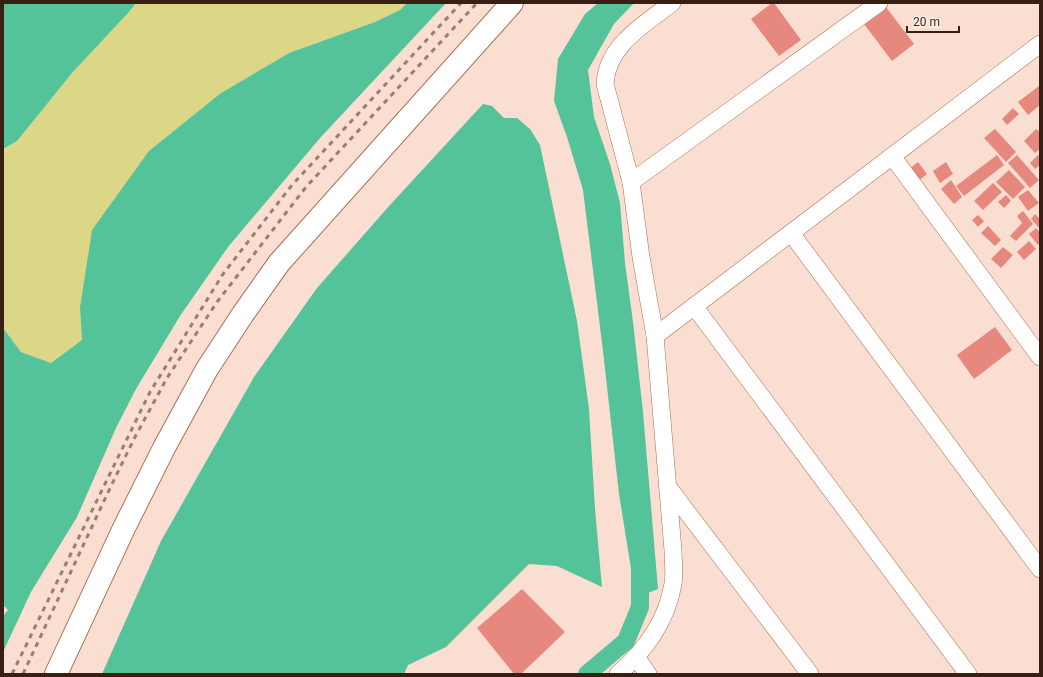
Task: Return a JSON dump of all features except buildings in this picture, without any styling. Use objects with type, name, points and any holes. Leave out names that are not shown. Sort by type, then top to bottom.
[{"type":"main road","points":[[56,674],[124,528],[165,446],[207,369],[239,320],[279,263],[512,3]]},
{"type":"street","points":[[618,674],[636,657],[651,638],[659,624],[666,608],[673,583],[673,550],[655,336],[641,257],[631,182],[605,84],[606,71],[612,57],[629,37],[672,3]]},
{"type":"street","points":[[631,182],[879,3]]},
{"type":"street","points":[[655,336],[1040,44]]},
{"type":"street","points":[[892,156],[1040,357]]},
{"type":"street","points":[[791,233],[1040,569]]},
{"type":"street","points":[[694,306],[968,674]]},
{"type":"street","points":[[668,486],[810,674]]},
{"type":"street","points":[[636,657],[648,674]]},
{"type":"shaded area","points":[[3,3],[136,3],[72,73],[17,141],[3,149]]},
{"type":"shaded area","points":[[136,3],[407,3],[400,10],[375,22],[289,53],[221,93],[80,308],[82,340],[51,363],[21,352],[3,328],[3,149],[17,141],[72,73]]},
{"type":"shaded area","points":[[407,3],[446,3],[320,138],[228,247],[180,316],[136,389],[116,428],[77,517],[31,592],[3,652],[3,616],[8,610],[3,605],[3,328],[21,352],[51,363],[82,340],[80,308],[92,230],[149,151],[221,93],[289,53],[375,22],[400,10]]},
{"type":"shaded area","points":[[598,3],[634,3],[614,24],[588,70],[594,117],[610,164],[620,203],[625,263],[643,412],[658,589],[648,593],[634,587],[619,494],[583,190],[567,137],[554,101],[558,59],[585,14]]},
{"type":"shaded area","points":[[483,104],[492,106],[504,118],[517,118],[530,129],[540,145],[577,321],[589,409],[595,509],[602,587],[557,566],[529,564],[446,647],[408,665],[404,674],[102,674],[161,541],[254,377],[317,288],[390,205]]},
{"type":"waterway","points":[[587,674],[626,641],[640,607],[640,566]]},
{"type":"railway","points":[[12,674],[150,392],[223,274],[292,185],[461,3]]},
{"type":"railway","points":[[23,674],[135,437],[167,378],[217,302],[306,187],[477,3]]}]
